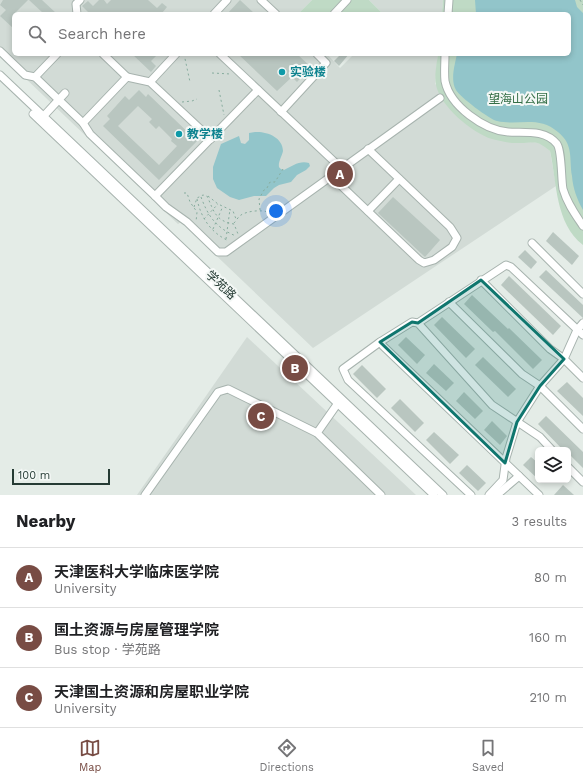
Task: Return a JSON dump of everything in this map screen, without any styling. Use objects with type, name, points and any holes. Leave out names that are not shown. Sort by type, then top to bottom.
[{"type":"street","points":[[216,12],[227,0]]},
{"type":"street","points":[[261,0],[274,12]]},
{"type":"street","points":[[336,12],[347,0]]},
{"type":"street","points":[[448,12],[449,0]]},
{"type":"street","points":[[76,1],[77,12]]},
{"type":"street","points":[[0,50],[25,75],[35,77],[83,123],[90,134],[166,207],[193,227],[221,253],[226,252],[440,98]]},
{"type":"street","points":[[35,77],[58,56]]},
{"type":"street","points":[[105,56],[127,77],[150,82],[211,139]]},
{"type":"street","points":[[150,82],[174,56]]},
{"type":"street","points":[[222,56],[341,168]]},
{"type":"street","points":[[281,112],[326,63],[319,56]]},
{"type":"street","points":[[446,56],[445,80],[451,97],[473,117],[498,130],[507,132],[540,133],[557,144],[560,150],[563,188],[567,202],[583,226]]},
{"type":"street","name":"学苑路","points":[[0,75],[41,118],[434,495]]},
{"type":"street","points":[[83,123],[104,98],[127,77]]},
{"type":"street","name":"学苑路","points":[[0,82],[41,118],[443,495]]},
{"type":"street","points":[[156,196],[258,90]]},
{"type":"street","points":[[41,118],[65,93]]},
{"type":"street","points":[[331,176],[419,260],[424,263],[434,260],[452,247],[457,238],[450,227],[368,149]]},
{"type":"street","points":[[368,212],[399,179]]},
{"type":"street","points":[[532,244],[583,294]]},
{"type":"street","points":[[418,323],[481,280],[506,265],[583,335]]},
{"type":"street","points":[[481,280],[550,349],[564,359],[583,378]]},
{"type":"street","points":[[449,302],[522,374],[540,386],[583,429]]},
{"type":"street","points":[[471,495],[348,380],[343,369],[380,342],[412,322],[418,323],[492,405],[540,437],[549,447]]},
{"type":"street","points":[[489,495],[503,480],[517,422],[540,386],[564,359],[577,330],[583,324]]},
{"type":"street","points":[[380,342],[539,495]]},
{"type":"street","points":[[145,495],[218,392],[228,388],[317,433],[381,495]]},
{"type":"street","points":[[317,433],[338,404]]},
{"type":"street","points":[[571,470],[583,482]]},
{"type":"street","points":[[497,495],[519,476]]},
{"type":"path","points":[[580,0],[583,5]]},
{"type":"path","points":[[184,56],[190,82]]},
{"type":"path","points":[[212,73],[240,73]]},
{"type":"path","points":[[219,90],[226,123]]},
{"type":"path","points":[[174,105],[178,102],[197,99]]},
{"type":"path","points":[[260,210],[259,199],[264,190],[270,182],[275,182],[283,169]]},
{"type":"path","points":[[184,193],[187,193],[197,215],[196,223],[193,227]]},
{"type":"path","points":[[201,196],[208,214],[216,223],[227,232],[239,237],[234,224]]},
{"type":"path","points":[[194,207],[197,198],[207,196],[218,204],[230,209],[235,214],[237,220]]},
{"type":"path","points":[[207,196],[212,210],[218,218],[234,224]]},
{"type":"path","points":[[197,198],[202,215],[213,230],[218,235],[237,244]]},
{"type":"path","points":[[204,219],[218,204]]},
{"type":"path","points":[[213,230],[223,206]]},
{"type":"path","points":[[226,239],[230,209]]},
{"type":"path","points":[[234,224],[241,215],[260,210],[269,212],[274,217]]},
{"type":"path","points":[[197,215],[202,215]]},
{"type":"highlighted area","points":[[481,280],[564,359],[540,386],[517,422],[505,463],[380,342],[412,322],[418,323]]},
{"type":"shaded area","points":[[0,0],[312,0],[300,12],[12,12],[12,56],[329,56],[340,68],[352,56],[438,56],[435,84],[516,143],[533,142],[542,144],[550,151],[556,186],[313,348],[181,222],[178,224],[0,54]]},
{"type":"shaded area","points":[[369,0],[443,0],[442,12],[381,12]]},
{"type":"shaded area","points":[[247,337],[416,495],[137,495]]},
{"type":"green space","points":[[312,0],[369,0],[381,12],[300,12]]},
{"type":"green space","name":"望海山公园","points":[[443,0],[583,0],[583,245],[567,226],[562,214],[556,189],[550,151],[541,144],[534,142],[513,143],[501,141],[484,136],[475,131],[450,110],[439,93],[435,82],[438,56],[571,56],[571,12],[442,12]]},
{"type":"water","name":"望海山公园","points":[[475,0],[575,0],[577,7],[583,13],[583,210],[574,190],[569,147],[567,142],[558,132],[551,127],[536,122],[497,121],[463,98],[456,90],[453,82],[457,56],[571,56],[571,12],[476,12]]},
{"type":"water","points":[[255,132],[269,134],[280,142],[283,151],[279,163],[279,167],[281,169],[284,170],[302,162],[309,163],[310,166],[297,175],[291,182],[279,185],[266,196],[254,196],[239,200],[230,197],[217,188],[213,179],[213,167],[221,144],[239,136],[241,143],[245,144],[249,140],[249,133]]},
{"type":"building","points":[[3,0],[28,0],[16,12],[12,12],[12,27],[0,16],[6,10],[0,5]]},
{"type":"building","points":[[29,0],[42,0],[55,12],[42,12]]},
{"type":"building","points":[[99,0],[104,0],[107,4],[111,0],[148,0],[157,8],[162,3],[167,7],[163,12],[88,12],[82,6],[88,1],[93,6]]},
{"type":"building","points":[[240,0],[253,12],[229,12]]},
{"type":"building","points":[[134,56],[156,56],[151,61],[156,66],[151,72]]},
{"type":"building","name":"实验楼","points":[[240,56],[299,56],[311,67],[297,82],[292,77],[277,91]]},
{"type":"building","points":[[339,56],[347,56],[339,66],[334,61]]},
{"type":"building","name":"教学楼","points":[[139,90],[146,97],[148,94],[197,141],[159,180],[103,126],[110,119],[107,116],[125,96],[129,100]],"holes":[[[138,106],[152,119],[149,122],[156,129],[159,126],[177,146],[159,165],[118,126]]]},
{"type":"building","points":[[393,197],[440,240],[425,257],[378,213]]},
{"type":"building","points":[[553,232],[579,256],[572,265],[546,241]]},
{"type":"building","points":[[525,250],[537,262],[531,269],[518,257]]},
{"type":"building","points":[[546,270],[583,305],[583,318],[539,277]]},
{"type":"building","points":[[509,276],[561,326],[553,335],[501,285]]},
{"type":"building","points":[[472,295],[542,360],[533,369],[495,331],[493,332],[464,304]]},
{"type":"building","points":[[442,317],[475,349],[466,358],[434,325]]},
{"type":"building","points":[[406,337],[425,355],[417,364],[398,345]]},
{"type":"building","points":[[483,357],[516,389],[508,397],[475,365]]},
{"type":"building","points":[[434,364],[454,383],[446,391],[426,373]]},
{"type":"building","points":[[362,365],[386,389],[377,398],[353,374]]},
{"type":"building","points":[[567,382],[583,398],[583,416],[557,391]]},
{"type":"building","points":[[464,392],[483,411],[475,419],[456,401]]},
{"type":"building","points":[[400,399],[424,423],[415,432],[391,408]]},
{"type":"building","points":[[546,416],[583,452],[583,468],[571,456],[571,447],[560,447],[538,424]]},
{"type":"building","points":[[492,421],[507,436],[500,445],[484,430]]},
{"type":"building","points":[[434,432],[459,455],[450,464],[426,440]]},
{"type":"building","points":[[531,457],[535,460],[535,476],[523,465]]},
{"type":"building","points":[[467,465],[486,483],[478,491],[459,473]]},
{"type":"building","points":[[563,485],[574,495],[554,495]]},
{"type":"place","name":"实验楼","points":[[282,72]]},
{"type":"place","name":"教学楼","points":[[179,134]]},
{"type":"place","name":"天津医科大学临床医学院","points":[[340,174]]},
{"type":"place","name":"国土资源与房屋管理学院","points":[[295,368]]},
{"type":"place","name":"天津国土资源和房屋职业学院","points":[[261,416]]}]
